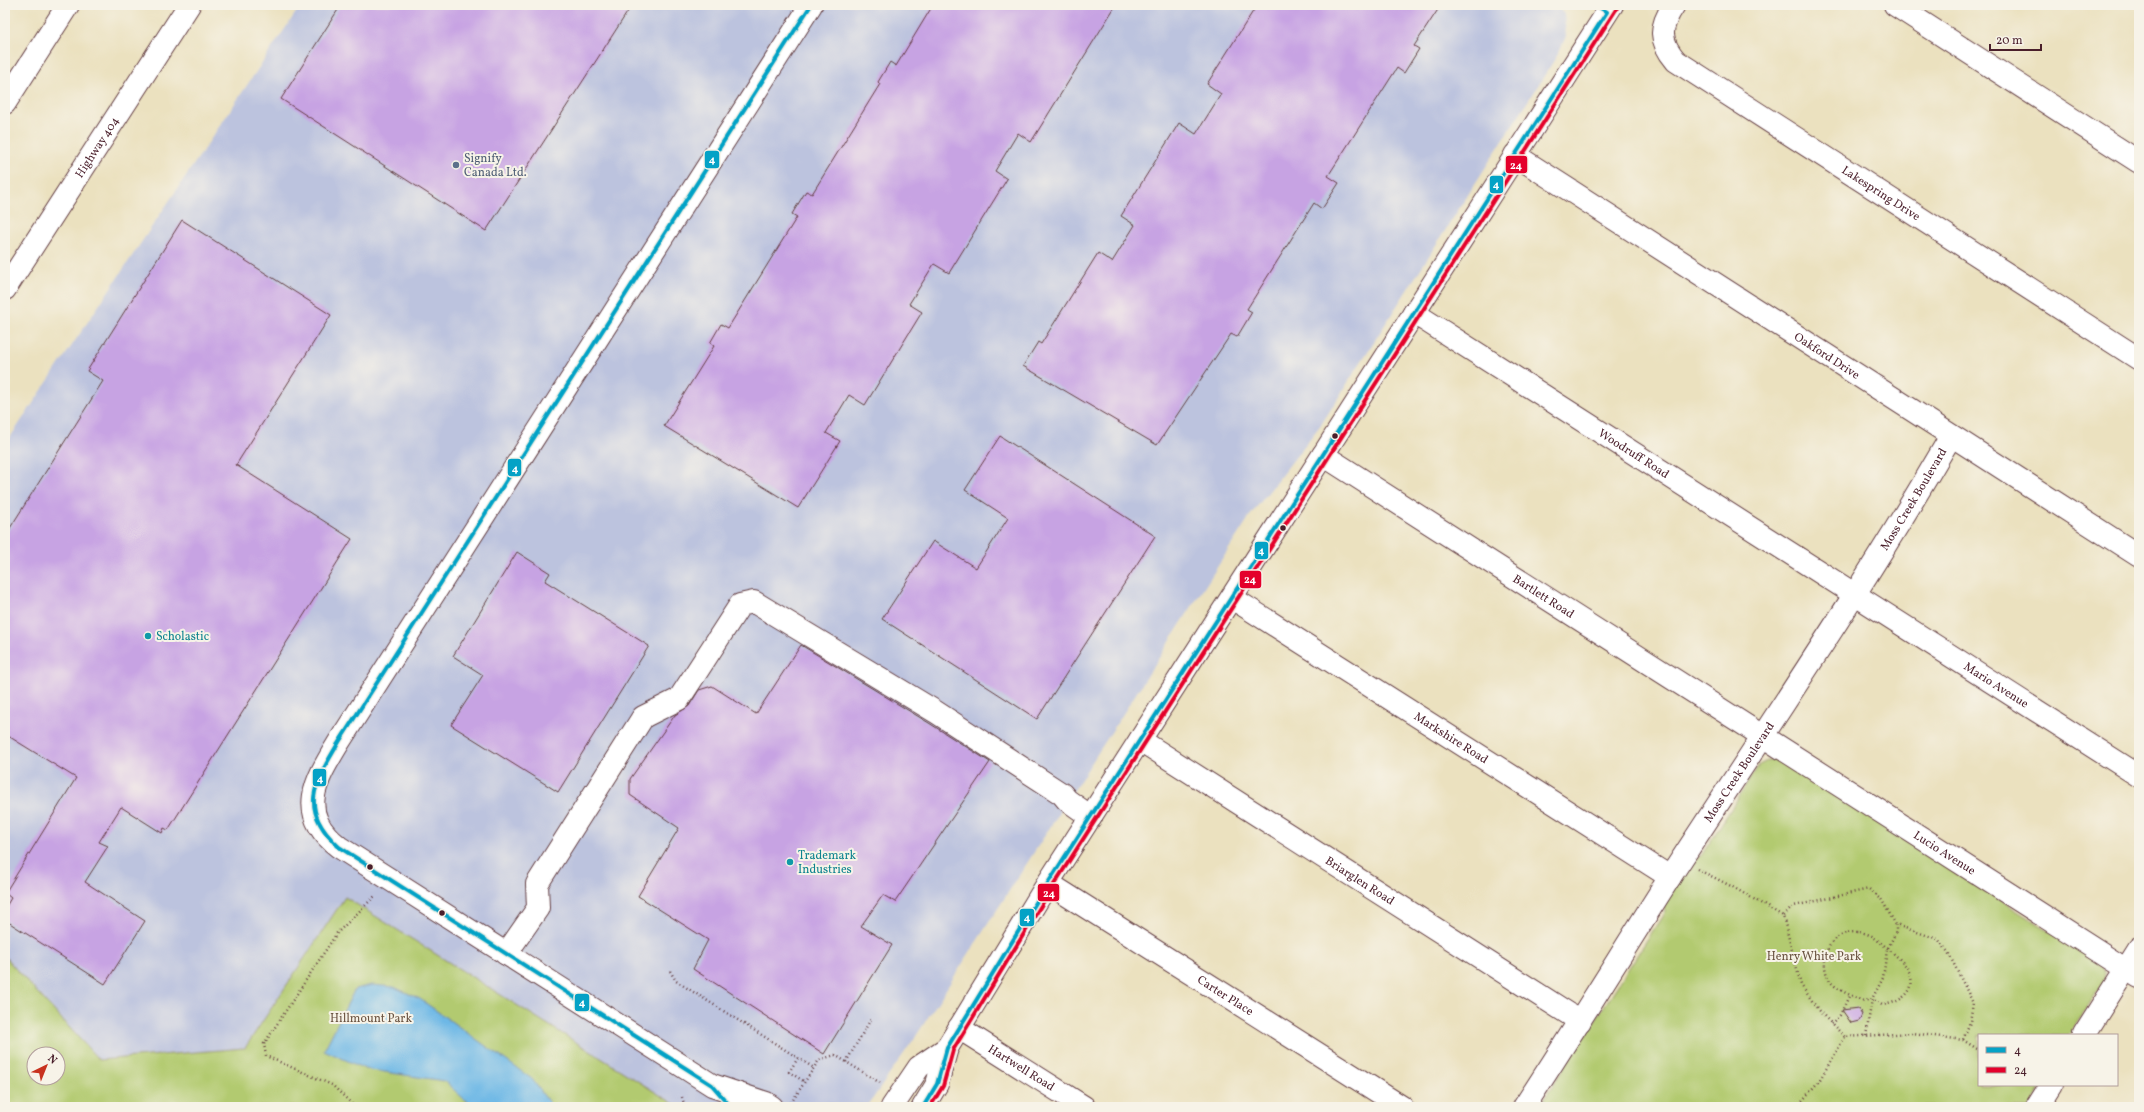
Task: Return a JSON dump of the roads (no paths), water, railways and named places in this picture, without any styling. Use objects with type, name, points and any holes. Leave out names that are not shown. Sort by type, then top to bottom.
[{"type":"main road","points":[[5,103],[68,5]]},
{"type":"main road","name":"Highway 404","points":[[5,289],[189,5]]},
{"type":"main road","points":[[781,1106],[766,1103],[712,1085],[351,855],[326,837],[318,825],[313,804],[315,786],[339,742],[811,5]]},
{"type":"main road","name":"Lakespring Drive","points":[[1674,5],[1664,24],[1663,36],[1666,48],[1676,61],[2139,359]]},
{"type":"main road","points":[[1895,5],[2139,162]]},
{"type":"main road","points":[[923,1107],[937,1084],[946,1048],[1048,884],[1515,155],[1605,7]]},
{"type":"main road","name":"Oakford Drive","points":[[1515,155],[2139,556]]},
{"type":"main road","name":"Woodruff Road","points":[[1414,313],[1855,594]]},
{"type":"main road","name":"Moss Creek Boulevard","points":[[1524,1107],[1670,877],[1764,736],[1855,594],[1951,436]]},
{"type":"main road","name":"Bartlett Road","points":[[1323,455],[1764,736]]},
{"type":"main road","name":"Mario Avenue","points":[[1855,594],[2139,776]]},
{"type":"main road","name":"Markshire Road","points":[[1232,598],[1670,877]]},
{"type":"main road","points":[[506,954],[538,908],[537,884],[643,717],[679,699],[740,606],[754,602],[936,712],[1062,794],[1067,800],[1091,817]]},
{"type":"main road","name":"Lucio Avenue","points":[[1764,736],[2132,972]]},
{"type":"main road","name":"Briarglen Road","points":[[1140,740],[1580,1021]]},
{"type":"main road","name":"Carter Place","points":[[1048,884],[1402,1107]]},
{"type":"main road","points":[[2085,1034],[2132,972],[2139,948]]},
{"type":"main road","name":"Hartwell Road","points":[[959,1028],[1084,1107]]},
{"type":"main road","points":[[892,1107],[919,1067],[946,1048]]},
{"type":"main road","points":[[712,1085],[730,1107]]},
{"type":"main road","points":[[2037,1107],[2050,1086]]},
{"type":"water","points":[[372,985],[394,987],[420,999],[532,1079],[552,1107],[473,1107],[444,1081],[365,1069],[324,1050],[355,989]]},
{"type":"place","name":"Signify Canada Ltd.","points":[[456,165]]},
{"type":"place","name":"Scholastic","points":[[148,636]]},
{"type":"place","name":"Trademark Industries","points":[[790,862]]},
{"type":"park label","name":"Henry White Park","points":[[1814,956]]},
{"type":"park label","name":"Hillmount Park","points":[[371,1018]]}]
